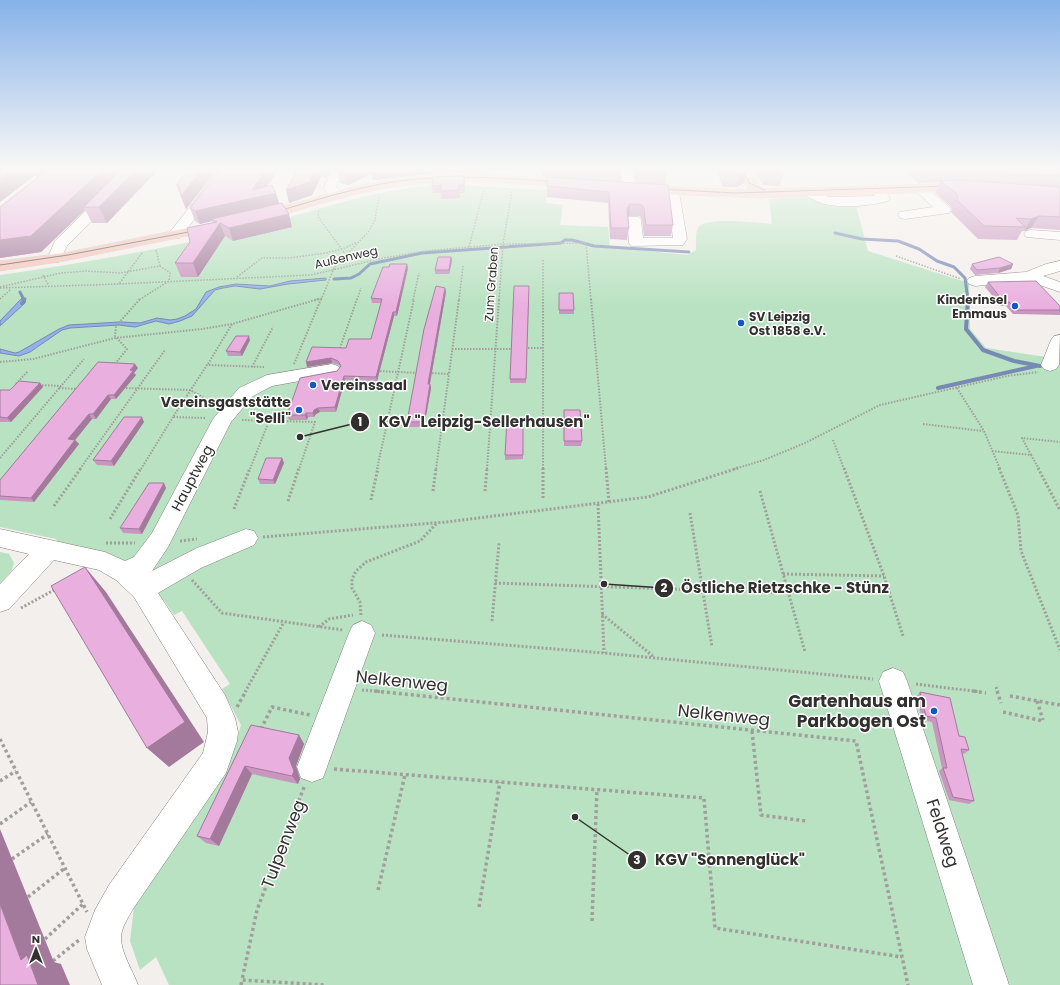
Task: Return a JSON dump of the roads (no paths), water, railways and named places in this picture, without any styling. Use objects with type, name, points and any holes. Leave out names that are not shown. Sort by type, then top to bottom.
[{"type":"main road","points":[[0,266],[54,259],[152,240],[260,216]]},
{"type":"street","points":[[54,259],[60,244],[88,216]]},
{"type":"street","points":[[175,235],[190,216]]},
{"type":"street","points":[[634,220],[636,243],[678,242],[680,239],[677,216]]},
{"type":"street","points":[[1031,234],[1058,237]]},
{"type":"street","points":[[968,280],[1029,276],[1051,267],[1060,266]]},
{"type":"street","points":[[1029,276],[1060,287]]},
{"type":"street","points":[[1048,368],[1060,340]]},
{"type":"street","name":"Hauptweg","points":[[134,582],[143,564],[158,542],[228,413],[246,392],[267,381],[332,370]]},
{"type":"street","points":[[0,538],[105,562],[134,582],[219,712],[223,732],[219,752],[210,771],[121,897],[107,922],[103,937],[105,949],[120,985]]},
{"type":"street","points":[[134,582],[181,568],[220,547],[246,538]]},
{"type":"street","points":[[10,605],[49,549]]},
{"type":"street","points":[[312,767],[342,688],[361,624]]},
{"type":"street","name":"Feldweg","points":[[893,681],[991,985]]},
{"type":"water","points":[[326,278],[326,280],[260,289],[235,286],[223,288],[215,290],[192,316],[180,321],[169,324],[156,321],[135,327],[119,325],[70,328],[62,330],[30,352],[19,356],[0,353],[0,349],[15,353],[19,352],[59,329],[69,325],[120,322],[140,323],[157,318],[170,320],[177,319],[196,309],[206,292],[219,287],[236,284],[270,286],[290,281]]},
{"type":"water","points":[[26,298],[25,303],[0,326],[0,321],[21,299]]},
{"type":"waterway","points":[[835,233],[862,239],[898,241],[919,249],[937,261],[954,267],[965,278],[968,300]]},
{"type":"waterway","points":[[334,279],[351,278],[359,274],[370,264],[422,253],[561,243],[565,240],[572,240],[594,246],[689,252]]},
{"type":"waterway","points":[[20,292],[24,300]]},
{"type":"waterway","points":[[22,303],[24,301],[23,299]]},
{"type":"waterway","points":[[968,300],[966,329],[983,350],[1014,361],[1040,366]]},
{"type":"waterway","points":[[938,388],[1036,366]]},
{"type":"tram line","points":[[0,265],[68,255],[199,230]]},
{"type":"place","name":"Kinderinsel Emmaus","points":[[1015,306]]},
{"type":"place","name":"SV Leipzig Ost 1858 e.V.","points":[[741,323]]},
{"type":"place","name":"Vereinssaal","points":[[313,385]]},
{"type":"place","name":"Vereinsgaststätte \"Selli\"","points":[[299,410]]},
{"type":"place","name":"KGV \"Leipzig-Sellerhausen\"","points":[[300,437]]},
{"type":"place","name":"Östliche Rietzschke - Stünz","points":[[604,584]]},
{"type":"place","name":"Gartenhaus am Parkbogen Ost","points":[[934,711]]},
{"type":"place","name":"KGV \"Sonnenglück\"","points":[[575,817]]}]
